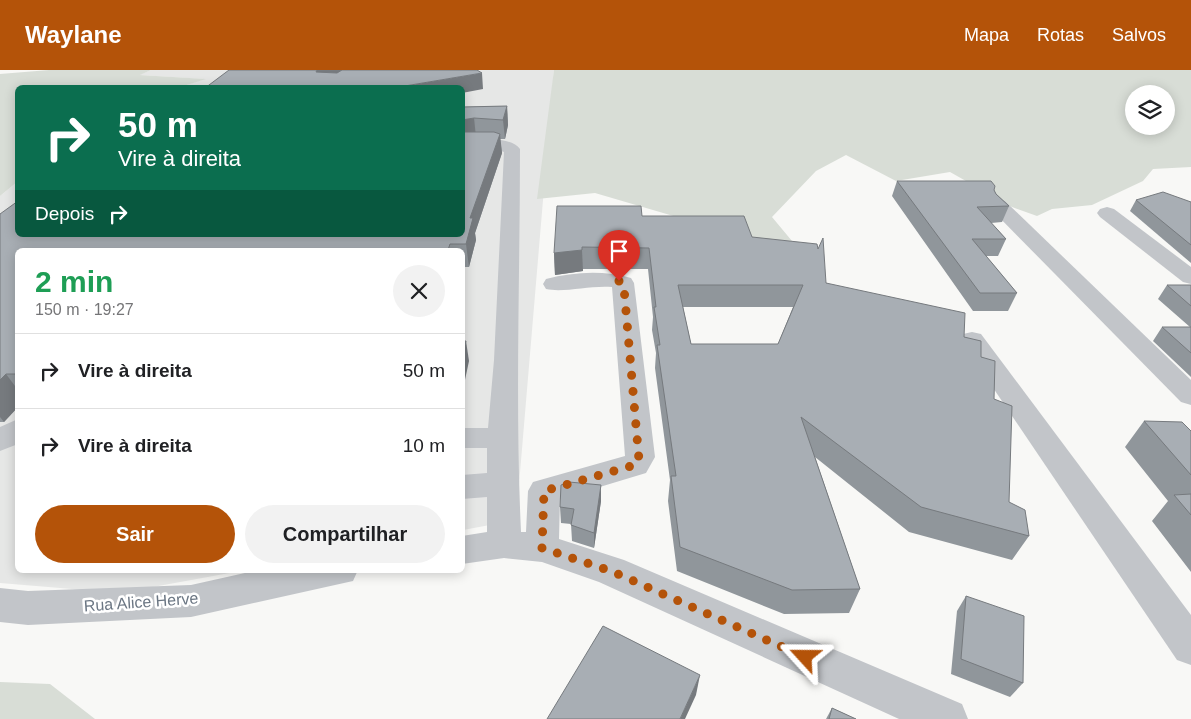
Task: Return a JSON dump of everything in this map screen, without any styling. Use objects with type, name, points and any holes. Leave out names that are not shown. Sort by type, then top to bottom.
[{"type":"street","points":[[465,144],[497,144],[512,149],[507,360],[502,438],[504,544]]},
{"type":"street","points":[[998,205],[1191,396]]},
{"type":"street","points":[[1107,213],[1191,277]]},
{"type":"street","points":[[542,548],[544,491],[635,465],[640,457],[623,283],[612,280],[568,281],[554,284]]},
{"type":"street","points":[[972,339],[1191,647]]},
{"type":"street","points":[[0,441],[15,432]]},
{"type":"street","points":[[465,438],[502,438]]},
{"type":"street","points":[[465,487],[504,484]]},
{"type":"street","points":[[465,550],[504,544],[542,548],[611,571],[947,719]]},
{"type":"street","name":"Rua Alice Herve","points":[[0,605],[28,608],[191,601],[320,573]]},
{"type":"shaded area","points":[[49,70],[151,70],[140,75],[206,79],[187,85],[15,85],[15,184],[0,196],[0,74]]},
{"type":"shaded area","points":[[151,70],[554,70],[516,520],[465,530],[465,248],[15,248],[15,573],[230,573],[120,593],[0,583],[0,196],[15,184],[15,237],[465,237],[465,85],[186,85],[204,79],[139,75]]},
{"type":"shaded area","points":[[554,70],[1191,70],[1191,167],[1153,169],[1143,181],[1092,205],[1052,209],[1037,216],[1012,207],[950,172],[896,181],[846,155],[816,171],[772,217],[792,241],[745,237],[595,193],[537,199]]},
{"type":"shaded area","points":[[0,682],[50,684],[95,719],[0,719]]},
{"type":"building","points":[[229,70],[317,70],[316,72],[337,73],[342,70],[477,70],[482,73],[411,85],[209,85]]},
{"type":"building","points":[[507,106],[503,120],[474,118],[465,120],[465,107]]},
{"type":"building","points":[[465,132],[494,132],[500,134],[470,218],[473,218],[466,244],[450,244],[449,248],[15,248],[15,374],[6,374],[0,380],[0,214],[15,203],[15,237],[465,237]]},
{"type":"building","points":[[897,181],[991,181],[995,186],[996,194],[1009,206],[977,207],[1006,239],[972,239],[1017,293],[980,293]]},
{"type":"building","points":[[1163,192],[1191,202],[1191,245],[1136,200]]},
{"type":"building","points":[[557,206],[641,206],[642,216],[744,216],[752,237],[817,244],[818,249],[823,238],[826,283],[965,313],[964,337],[981,341],[981,357],[995,361],[994,399],[1012,406],[1009,502],[1025,510],[1029,536],[921,507],[801,417],[860,589],[792,590],[680,547],[671,476],[676,476],[657,345],[660,345],[654,307],[656,307],[649,248],[582,247],[582,250],[554,253]],"holes":[[[678,285],[803,285],[778,344],[691,344]]]},
{"type":"building","points":[[1167,285],[1191,285],[1191,306]]},
{"type":"building","points":[[1162,327],[1191,327],[1191,353]]},
{"type":"building","points":[[1144,421],[1182,422],[1191,431],[1191,475]]},
{"type":"building","points":[[569,482],[601,485],[594,533],[571,525],[574,509],[560,507],[561,485]]},
{"type":"building","points":[[1191,494],[1191,515],[1174,495]]},
{"type":"building","points":[[966,596],[1024,616],[1023,683],[961,659]]},
{"type":"building","points":[[603,626],[700,675],[680,719],[547,719]]},
{"type":"building","points":[[832,708],[856,719],[829,719]]},
{"type":"route","points":[[619,281],[623,283],[624,288],[640,457],[635,465],[544,491],[542,548],[611,571],[805,657]]}]
